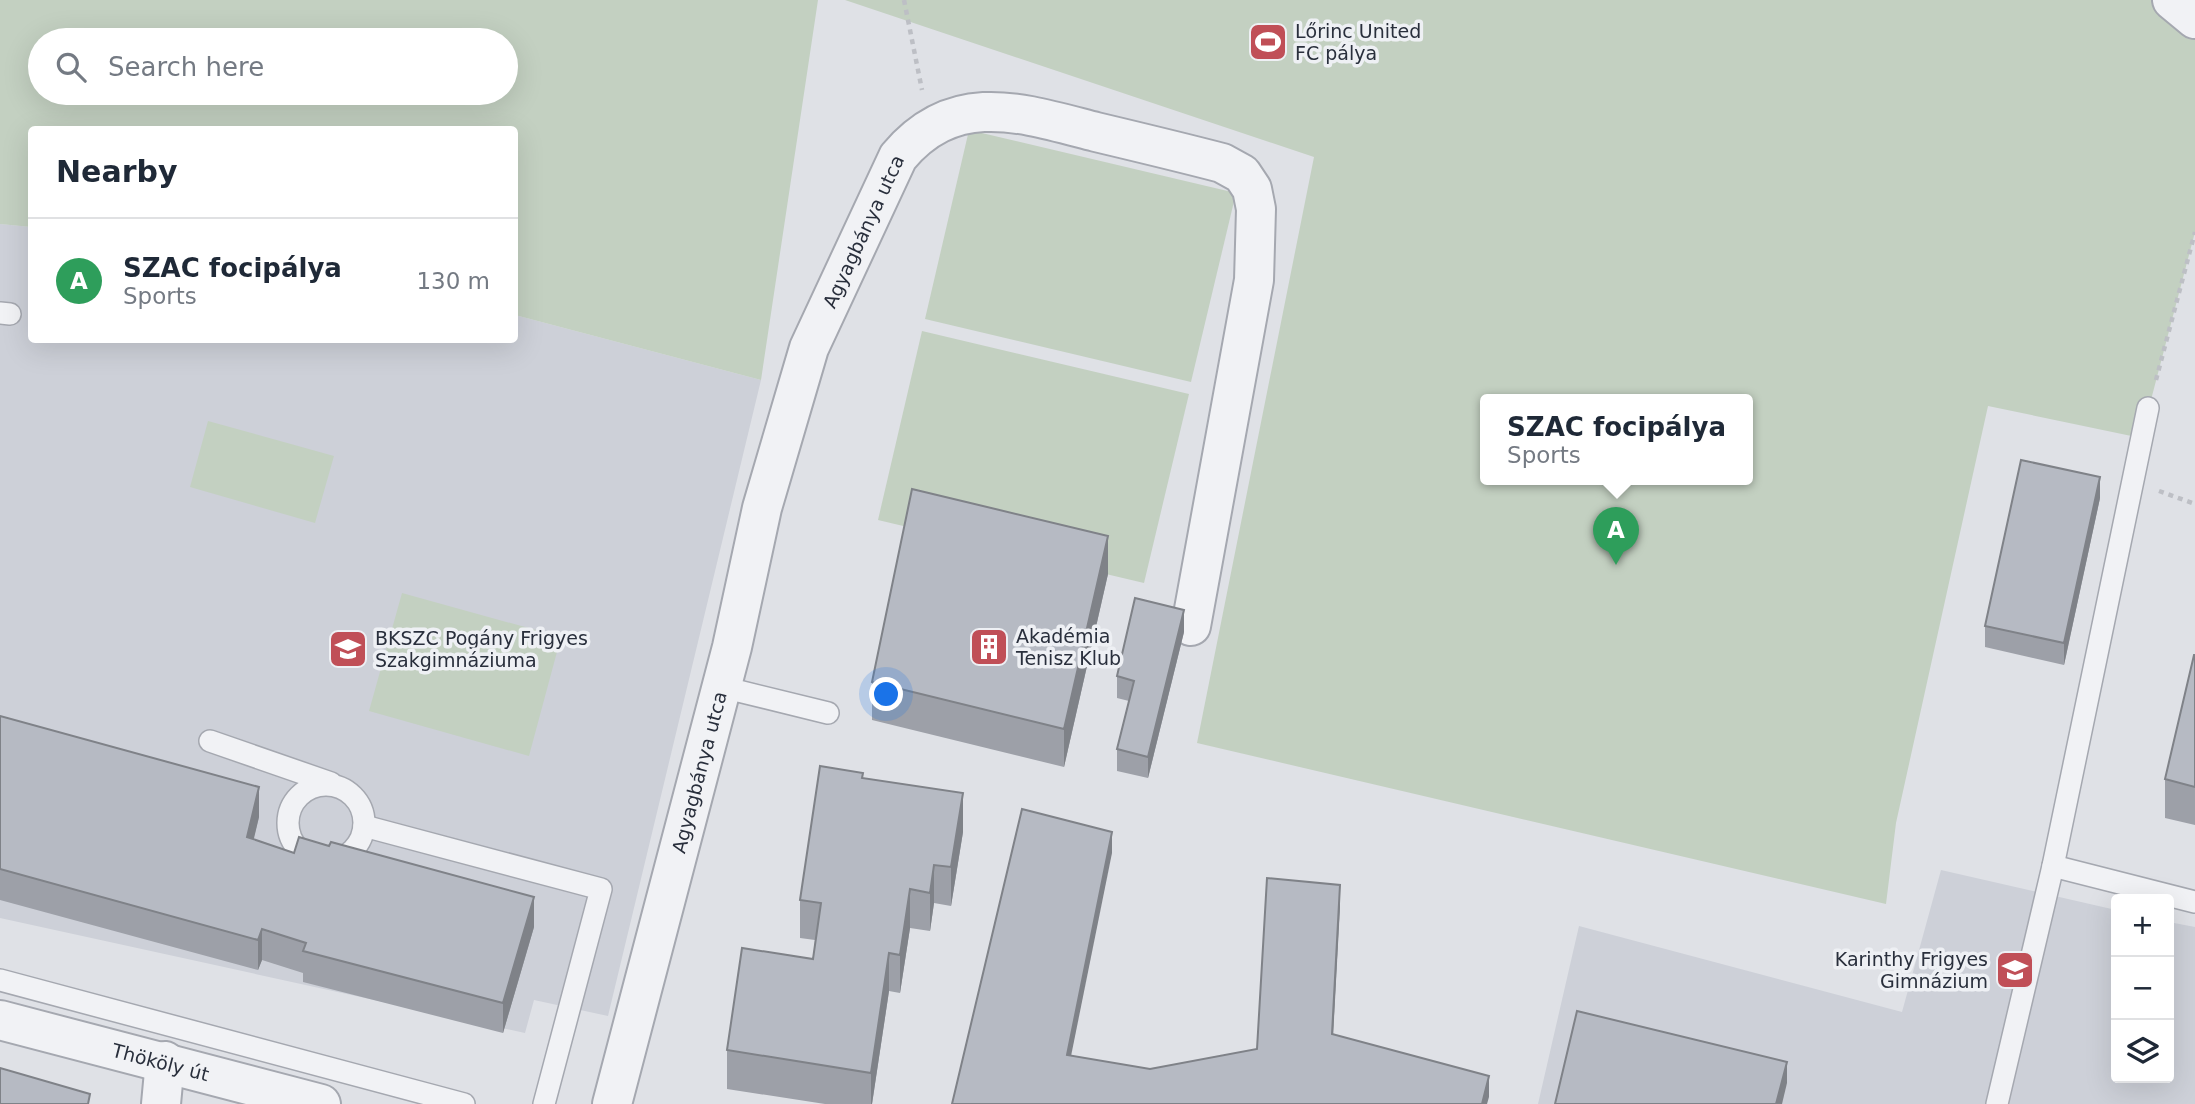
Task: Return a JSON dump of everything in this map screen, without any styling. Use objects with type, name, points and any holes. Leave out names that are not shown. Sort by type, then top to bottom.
[{"type":"street","points":[[2172,0],[2195,19]]},
{"type":"street","name":"Agyagbánya utca","points":[[612,1104],[722,687],[762,508],[809,348],[898,157],[912,141],[942,120],[965,114],[1009,110],[1222,163],[1242,174],[1252,189],[1256,209],[1254,280],[1191,626]]},
{"type":"street","name":"Thököly út","points":[[0,1020],[165,1061],[321,1104]]},
{"type":"street","points":[[161,1104],[165,1061]]},
{"type":"lane","points":[[1997,1104],[2053,866],[2148,408]]},
{"type":"lane","points":[[722,687],[828,713]]},
{"type":"lane","points":[[210,741],[339,786],[358,802],[364,826],[354,849],[343,857],[318,860],[296,847],[288,823],[295,800],[315,786],[339,786]]},
{"type":"lane","points":[[364,826],[601,889],[544,1104]]},
{"type":"lane","points":[[2053,866],[2195,902]]},
{"type":"lane","points":[[0,980],[464,1104]]},
{"type":"path","points":[[904,0],[929,129]]},
{"type":"path","points":[[2148,408],[2195,232]]},
{"type":"shaded area","name":"BKSZC Pogány Frigyes Szakgimnáziuma","points":[[0,224],[28,227],[28,343],[518,343],[518,316],[761,380],[608,1016],[534,1000],[525,1033],[0,918]]},
{"type":"shaded area","name":"Karinthy Frigyes Gimnázium","points":[[1941,870],[2111,909],[2111,1083],[2174,1083],[2174,923],[2195,927],[2195,1104],[1538,1104],[1579,926],[1902,1012]]},
{"type":"green space","points":[[0,0],[818,0],[761,380],[518,316],[518,126],[28,126],[28,227],[0,224]]},
{"type":"green space","points":[[845,0],[2152,0],[2195,37],[2195,232],[2141,438],[1988,406],[1896,823],[1886,904],[1197,743],[1314,157]]},
{"type":"green space","points":[[969,130],[1236,193],[1191,382],[925,319]]},
{"type":"green space","points":[[922,331],[1189,394],[1144,583],[878,520]]},
{"type":"green space","points":[[208,421],[334,456],[315,523],[190,487]]},
{"type":"green space","points":[[402,593],[561,637],[529,756],[369,711]]},
{"type":"building","points":[[2021,460],[2100,477],[2064,643],[1985,626]]},
{"type":"building","name":"Akadémia Tenisz Klub","points":[[912,489],[1108,536],[1064,729],[872,682]]},
{"type":"building","points":[[1135,598],[1184,610],[1148,757],[1117,749],[1134,681],[1117,676]]},
{"type":"building","points":[[2195,655],[2195,787],[2165,779]]},
{"type":"building","points":[[0,716],[259,787],[247,837],[294,853],[299,837],[329,846],[331,842],[534,897],[503,1003],[303,951],[306,943],[262,929],[258,940],[0,869]]},
{"type":"building","points":[[820,766],[863,773],[862,778],[963,793],[951,867],[934,865],[930,893],[910,889],[900,955],[889,953],[871,1073],[727,1050],[742,948],[813,959],[821,903],[800,900]]},
{"type":"building","points":[[1022,809],[1112,832],[1067,1055],[1150,1069],[1257,1049],[1267,878],[1340,885],[1332,1034],[1489,1076],[1482,1104],[952,1104]]},
{"type":"building","points":[[1577,1011],[1787,1062],[1776,1104],[1555,1104]]},
{"type":"building","points":[[0,1068],[90,1094],[88,1104],[0,1104]]},
{"type":"place","name":"Lőrinc United FC pálya","points":[[1268,42]]},
{"type":"place","name":"SZAC focipálya","points":[[1616,565]]},
{"type":"place","name":"Akadémia Tenisz Klub","points":[[989,647]]},
{"type":"place","name":"BKSZC Pogány Frigyes Szakgimnáziuma","points":[[348,649]]},
{"type":"place","name":"Karinthy Frigyes Gimnázium","points":[[2015,970]]}]
